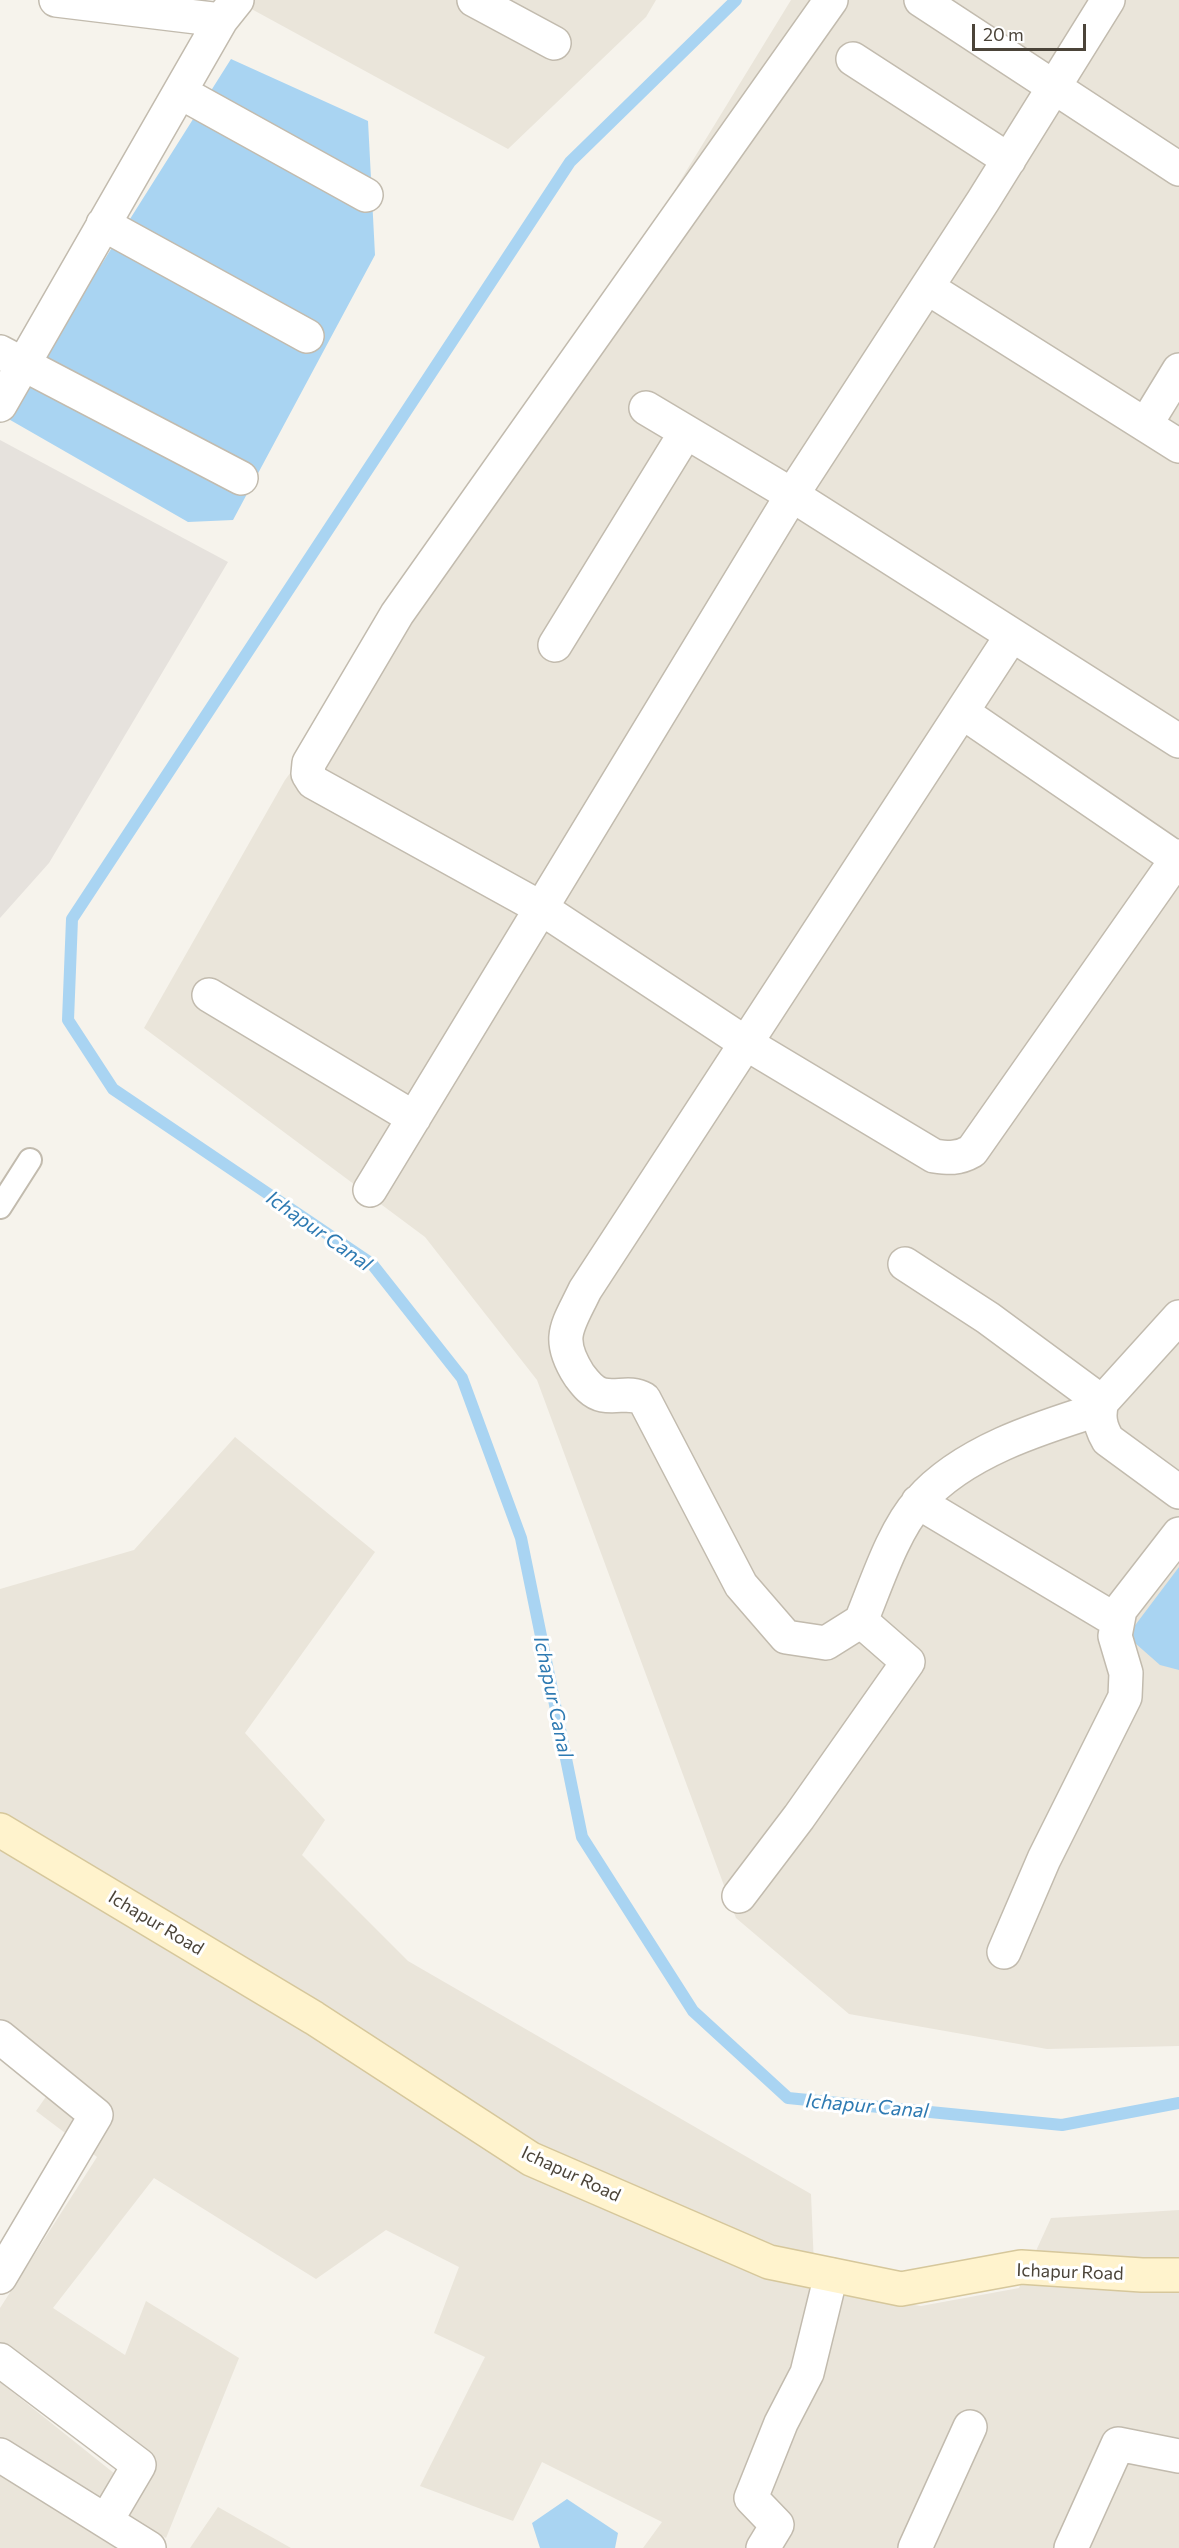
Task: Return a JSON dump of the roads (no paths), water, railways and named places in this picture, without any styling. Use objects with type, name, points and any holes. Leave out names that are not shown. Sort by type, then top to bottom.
[{"type":"street","points":[[0,405],[12,357],[103,225],[229,10],[56,0]]},
{"type":"street","points":[[474,0],[554,43]]},
{"type":"street","points":[[831,0],[397,614],[309,764],[308,774],[312,782],[541,908],[747,1044],[934,1156],[960,1158],[972,1151],[1178,857],[962,712]]},
{"type":"street","points":[[921,0],[1179,169]]},
{"type":"street","points":[[370,1190],[792,495],[1009,160],[1108,0]]},
{"type":"street","points":[[853,59],[1009,160]]},
{"type":"street","points":[[180,92],[366,195]]},
{"type":"street","points":[[103,225],[308,336]]},
{"type":"street","points":[[927,288],[1179,446]]},
{"type":"street","points":[[12,357],[242,478]]},
{"type":"street","points":[[1146,424],[1179,370]]},
{"type":"street","points":[[646,408],[792,495],[1179,741]]},
{"type":"street","points":[[555,645],[686,432]]},
{"type":"street","points":[[1012,635],[585,1290],[567,1329],[565,1343],[568,1357],[590,1388],[603,1395],[630,1394],[644,1399],[741,1585],[786,1637],[826,1643],[861,1621],[892,1546],[918,1502],[948,1475],[1020,1435],[1101,1405],[1179,1317]]},
{"type":"street","points":[[209,995],[414,1118]]},
{"type":"street","points":[[905,1264],[988,1318],[1101,1405]]},
{"type":"street","points":[[1101,1405],[1101,1430],[1107,1440],[1179,1492]]},
{"type":"street","points":[[918,1502],[1117,1621]]},
{"type":"street","points":[[1004,1952],[1044,1858],[1125,1696],[1126,1673],[1115,1636],[1120,1610],[1179,1534]]},
{"type":"street","points":[[739,1896],[799,1817],[908,1662],[861,1621]]},
{"type":"street","name":"Ichapur Road","points":[[0,1830],[314,2018],[531,2159],[769,2262],[901,2289],[1021,2267],[1142,2275],[1179,2275]]},
{"type":"street","points":[[0,2037],[96,2115],[0,2277]]},
{"type":"street","points":[[763,2548],[777,2525],[751,2498],[781,2423],[807,2373],[831,2275]]},
{"type":"street","points":[[0,2360],[139,2465],[106,2521]]},
{"type":"street","points":[[915,2548],[969,2427]]},
{"type":"street","points":[[1071,2548],[1118,2444],[1179,2456]]},
{"type":"street","points":[[0,2455],[149,2548]]},
{"type":"lane","points":[[0,1207],[30,1160]]},
{"type":"water","points":[[231,59],[368,121],[375,255],[233,520],[188,522],[5,417]]},
{"type":"water","points":[[1179,1567],[1179,1670],[1160,1665],[1127,1636]]},
{"type":"water","points":[[567,2499],[618,2533],[615,2548],[540,2548],[532,2523]]},
{"type":"waterway","name":"Ichapur Canal","points":[[736,0],[570,162],[72,919],[68,1020],[113,1089],[372,1264],[462,1378],[521,1538],[582,1837],[693,2011],[788,2098],[1062,2125],[1179,2103]]}]
